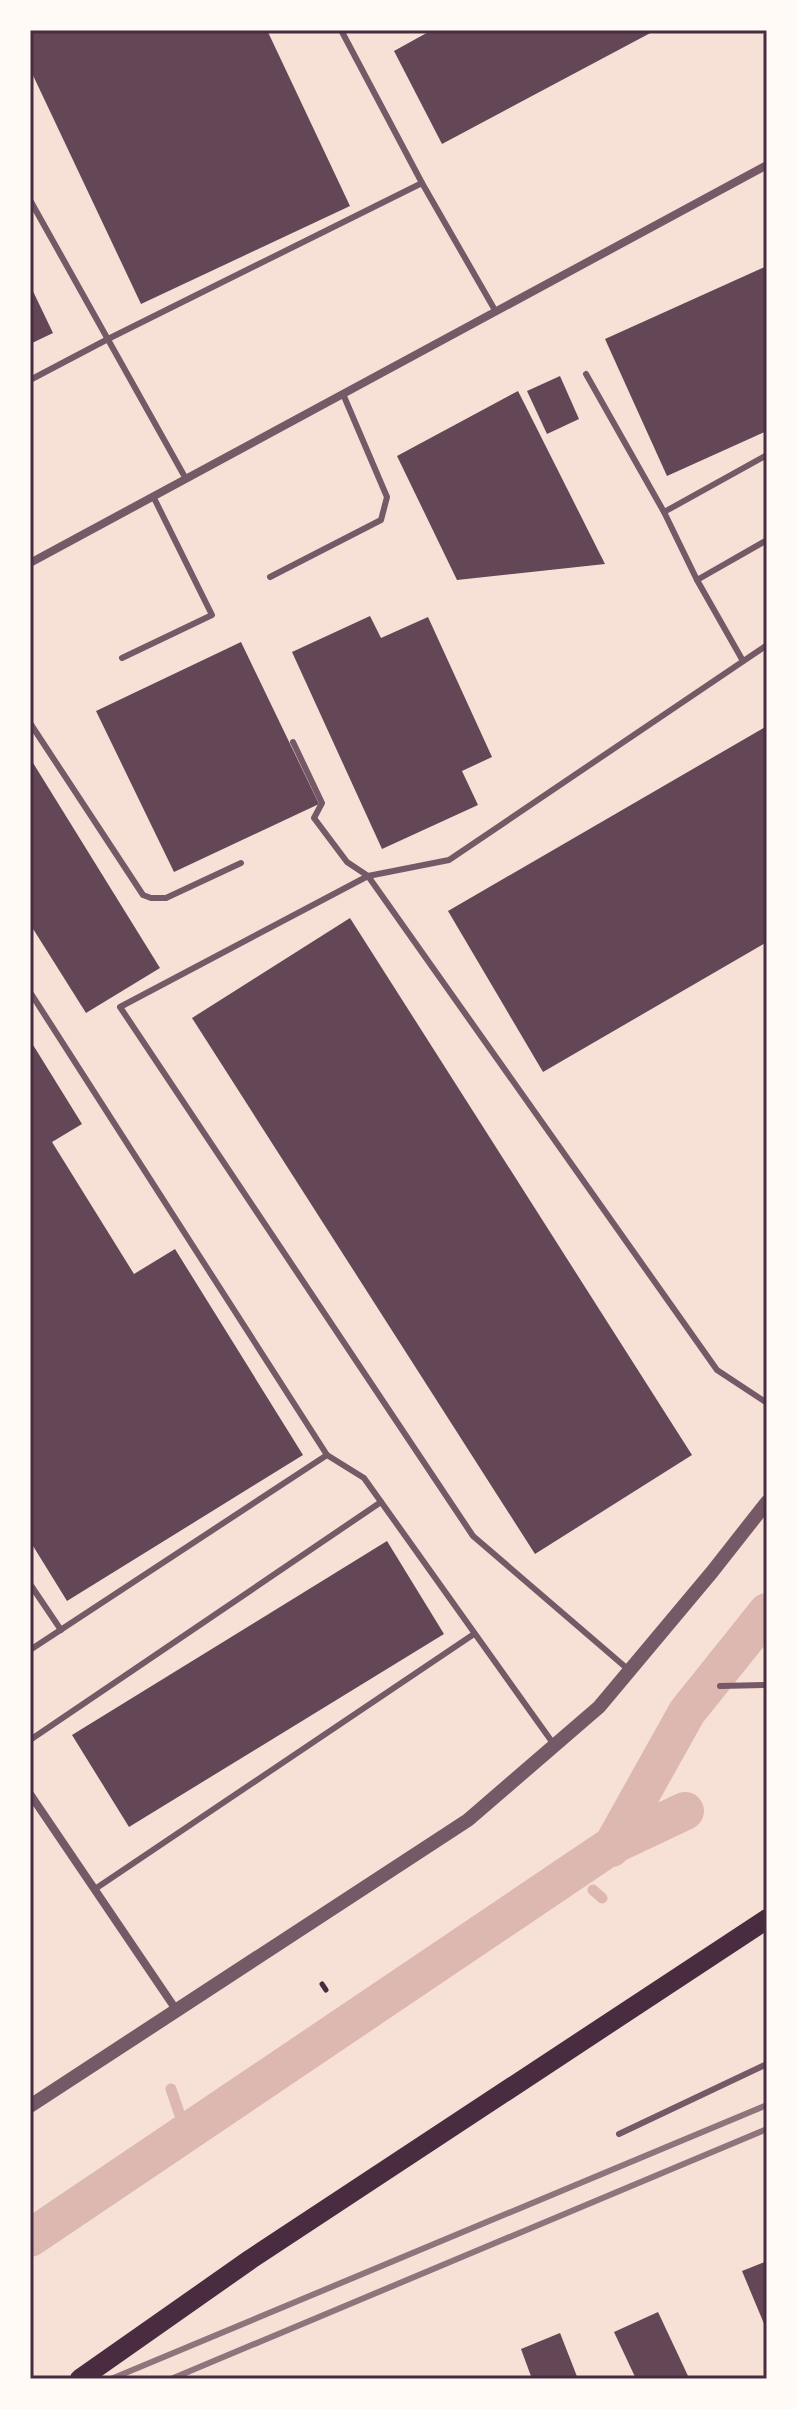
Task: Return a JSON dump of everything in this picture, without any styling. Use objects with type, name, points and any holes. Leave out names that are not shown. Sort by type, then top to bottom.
[{"type":"main road","points":[[80,2379],[251,2259],[767,1919]]},
{"type":"street","points":[[30,563],[767,165]]},
{"type":"street","points":[[30,2106],[468,1820],[599,1707],[767,1502]]},
{"type":"street","points":[[30,1794],[177,2011]]},
{"type":"lane","points":[[341,30],[422,183],[496,312]]},
{"type":"lane","points":[[30,380],[422,183]]},
{"type":"lane","points":[[30,200],[186,479]]},
{"type":"lane","points":[[586,374],[743,661]]},
{"type":"lane","points":[[270,577],[381,520],[387,497],[343,394]]},
{"type":"lane","points":[[664,512],[767,455]]},
{"type":"lane","points":[[122,658],[212,615],[153,496]]},
{"type":"lane","points":[[697,580],[767,540]]},
{"type":"lane","points":[[630,1671],[473,1536],[120,1007],[368,876],[449,860],[767,645]]},
{"type":"lane","points":[[30,723],[143,895],[166,898],[241,863]]},
{"type":"lane","points":[[293,742],[322,803],[314,818],[347,862],[368,876],[717,1370],[767,1403]]},
{"type":"lane","points":[[30,992],[327,1455],[364,1478],[555,1746]]},
{"type":"lane","points":[[30,1650],[327,1455]]},
{"type":"lane","points":[[30,1740],[381,1502]]},
{"type":"lane","points":[[30,1584],[61,1630]]},
{"type":"lane","points":[[95,1889],[474,1634]]},
{"type":"lane","points":[[720,1686],[767,1685]]},
{"type":"lane","points":[[619,2134],[767,2064]]},
{"type":"building","points":[[30,30],[267,30],[350,206],[141,304],[30,69]]},
{"type":"building","points":[[432,30],[656,30],[442,144],[394,51]]},
{"type":"building","points":[[767,266],[767,431],[667,476],[605,339]]},
{"type":"building","points":[[30,285],[53,333],[30,344]]},
{"type":"building","points":[[560,376],[579,419],[547,434],[527,391]]},
{"type":"building","points":[[518,391],[605,564],[457,580],[397,456]]},
{"type":"building","points":[[370,616],[381,638],[428,617],[492,757],[462,771],[478,805],[382,849],[292,652]]},
{"type":"building","points":[[241,642],[319,804],[174,872],[96,711]]},
{"type":"building","points":[[767,726],[767,942],[543,1072],[448,911]]},
{"type":"building","points":[[30,758],[160,968],[86,1013],[30,924]]},
{"type":"building","points":[[350,918],[692,1455],[535,1554],[192,1018]]},
{"type":"building","points":[[30,1040],[82,1124],[52,1142],[134,1274],[175,1249],[303,1455],[67,1601],[30,1541]]},
{"type":"building","points":[[387,1541],[444,1634],[129,1827],[72,1735]]},
{"type":"building","points":[[767,2261],[767,2331],[742,2271]]},
{"type":"building","points":[[658,2312],[689,2378],[636,2379],[614,2332]]},
{"type":"building","points":[[560,2333],[578,2379],[532,2379],[521,2349]]},
{"type":"waterway","points":[[30,2238],[611,1848],[687,1712],[767,1612]]},
{"type":"waterway","points":[[611,1846],[685,1811]]},
{"type":"waterway","points":[[593,1890],[602,1898]]},
{"type":"waterway","points":[[171,2089],[186,2133]]},
{"type":"railway","points":[[111,2379],[767,2105]]},
{"type":"railway","points":[[171,2379],[767,2129]]}]
